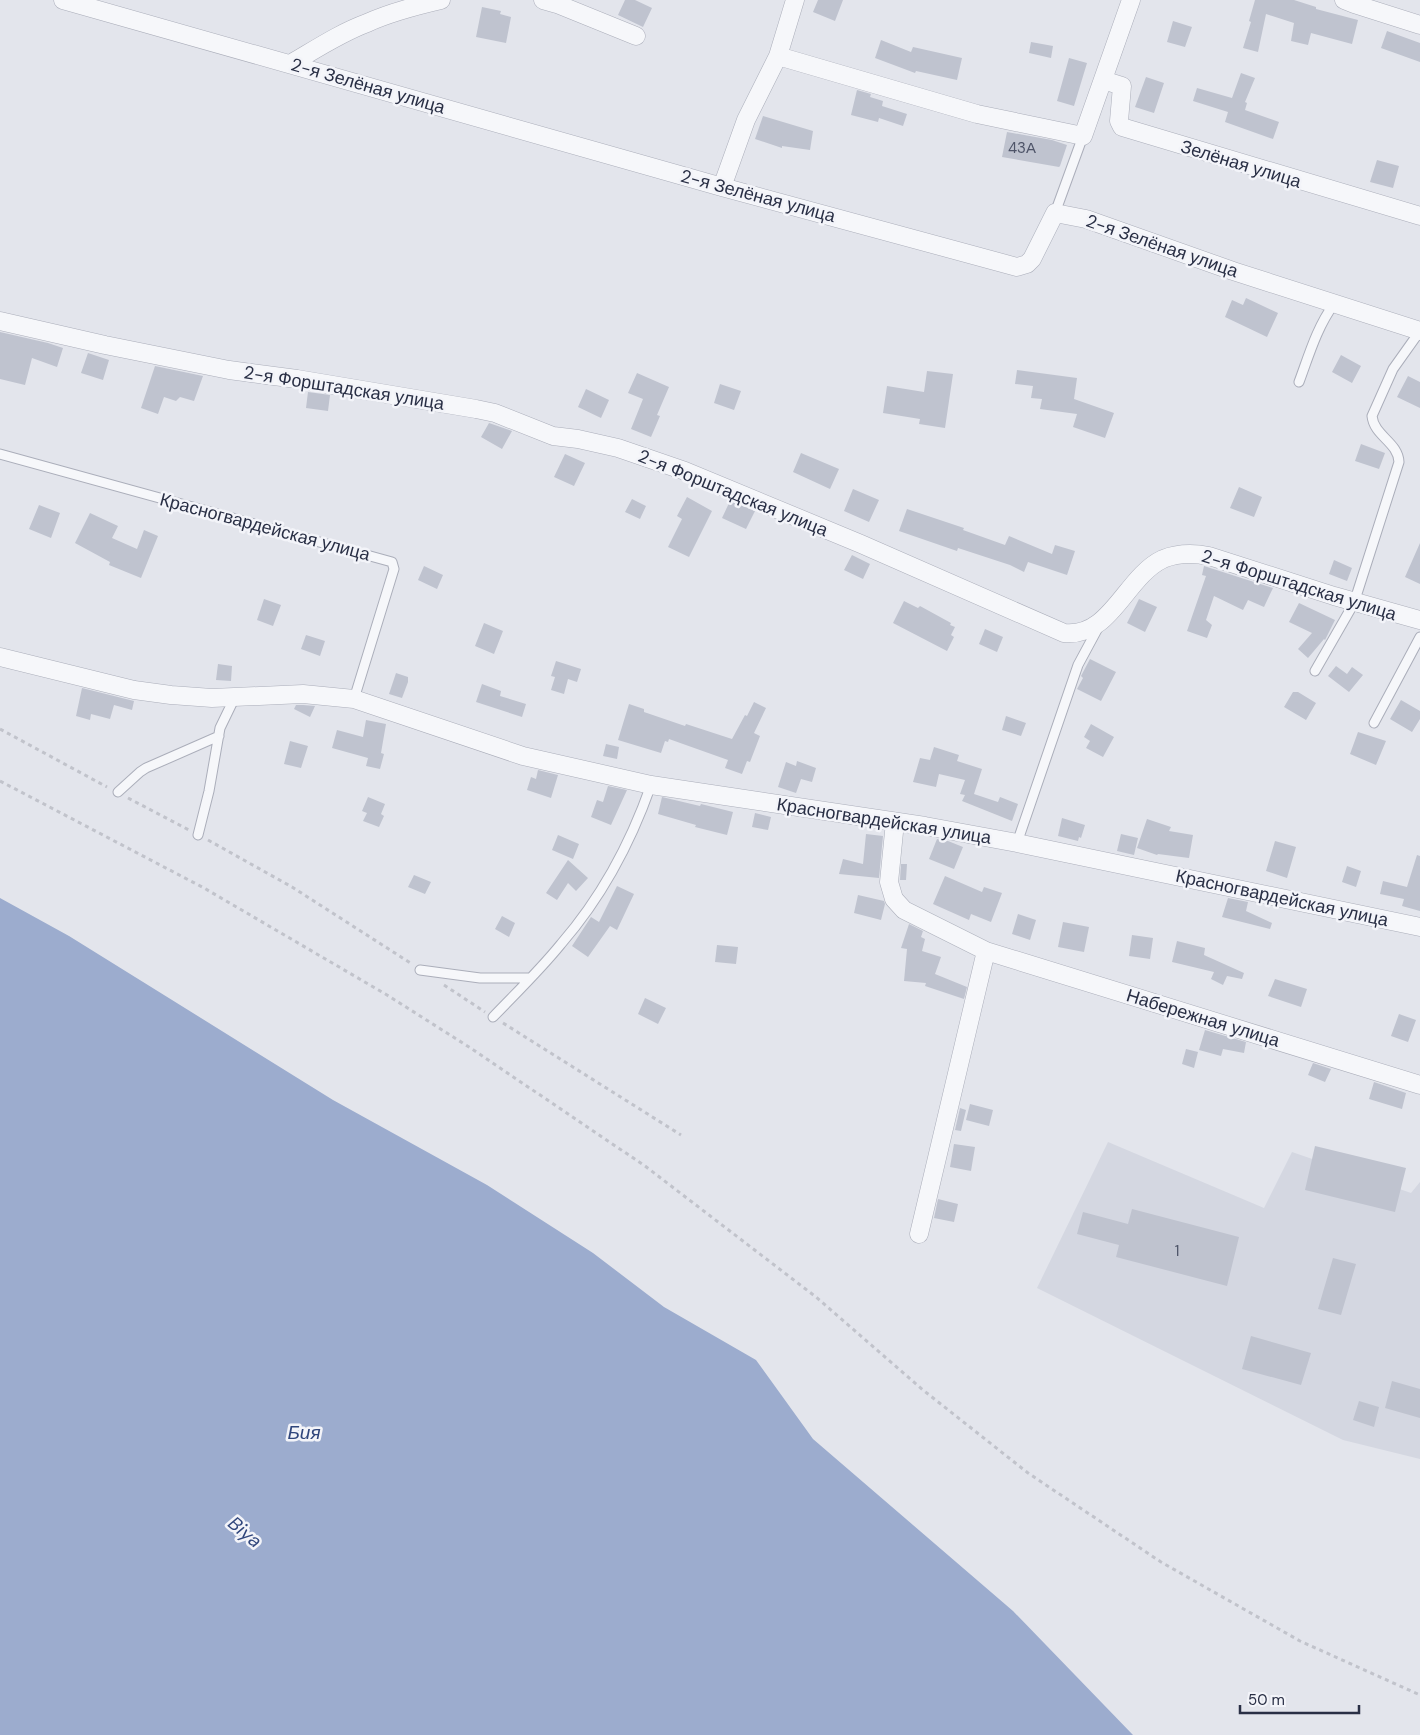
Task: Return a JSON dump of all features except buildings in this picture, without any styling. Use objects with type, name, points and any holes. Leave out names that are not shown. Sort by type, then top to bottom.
[{"type":"street","name":"2-я Зелёная улица","points":[[63,0],[722,187],[1017,267],[1027,264],[1032,259],[1055,213],[1086,219],[1233,272],[1420,331]]},
{"type":"street","points":[[292,64],[338,36],[366,23],[399,10],[441,0]]},
{"type":"street","points":[[543,0],[636,36]]},
{"type":"street","points":[[722,187],[746,120],[778,56],[795,0]]},
{"type":"street","points":[[778,56],[977,114],[1083,136],[1131,0]]},
{"type":"street","points":[[1344,0],[1420,26]]},
{"type":"street","name":"Зелёная улица","points":[[1103,80],[1122,86],[1120,121],[1122,127],[1420,216]]},
{"type":"street","name":"2-я Форштадская улица","points":[[0,322],[230,370],[298,378],[495,413],[553,436],[578,439],[618,448],[685,471],[861,544],[1053,629],[1072,634],[1082,632],[1102,622],[1138,578],[1150,567],[1163,559],[1180,554],[1194,553],[1209,556],[1354,603],[1420,620]]},
{"type":"street","name":"Красногвардейская улица","points":[[0,657],[134,690],[212,698],[303,694],[354,699],[523,756],[651,785],[925,826],[1017,843],[1420,927]]},
{"type":"street","name":"Набережная улица","points":[[895,822],[889,882],[894,899],[904,910],[912,915],[986,951],[1420,1085]]},
{"type":"street","points":[[919,1234],[986,951]]},
{"type":"lane","points":[[1055,213],[1083,136]]},
{"type":"lane","points":[[1299,382],[1315,337],[1334,304]]},
{"type":"lane","points":[[1315,671],[1354,603],[1399,462],[1399,455],[1376,428],[1372,416],[1393,369],[1420,331]]},
{"type":"lane","name":"Красногвардейская улица","points":[[0,454],[392,562],[394,569],[354,699]]},
{"type":"lane","points":[[1017,843],[1078,665],[1102,622]]},
{"type":"lane","points":[[1374,723],[1420,637]]},
{"type":"lane","points":[[198,835],[209,791],[219,736],[225,715],[235,697]]},
{"type":"lane","points":[[118,792],[146,768],[219,736]]},
{"type":"lane","points":[[493,1017],[561,945],[592,902],[620,856],[640,816],[651,785]]},
{"type":"lane","points":[[420,970],[480,978],[530,978]]},
{"type":"path","points":[[0,729],[292,887],[493,1017],[682,1135]]},
{"type":"path","points":[[0,781],[204,888],[387,995],[469,1047],[645,1166],[816,1298],[923,1390],[1036,1479],[1161,1562],[1300,1641],[1420,1695]]},
{"type":"shaded area","points":[[1108,1142],[1264,1208],[1292,1152],[1411,1193],[1420,1182],[1420,1459],[1343,1440],[1037,1288]]},
{"type":"water","name":"Бия","points":[[0,898],[69,936],[333,1100],[487,1185],[593,1253],[664,1307],[756,1360],[813,1439],[1013,1611],[1133,1735],[0,1735]]},
{"type":"water label","name":"Biya","points":[[245,1532]]}]
